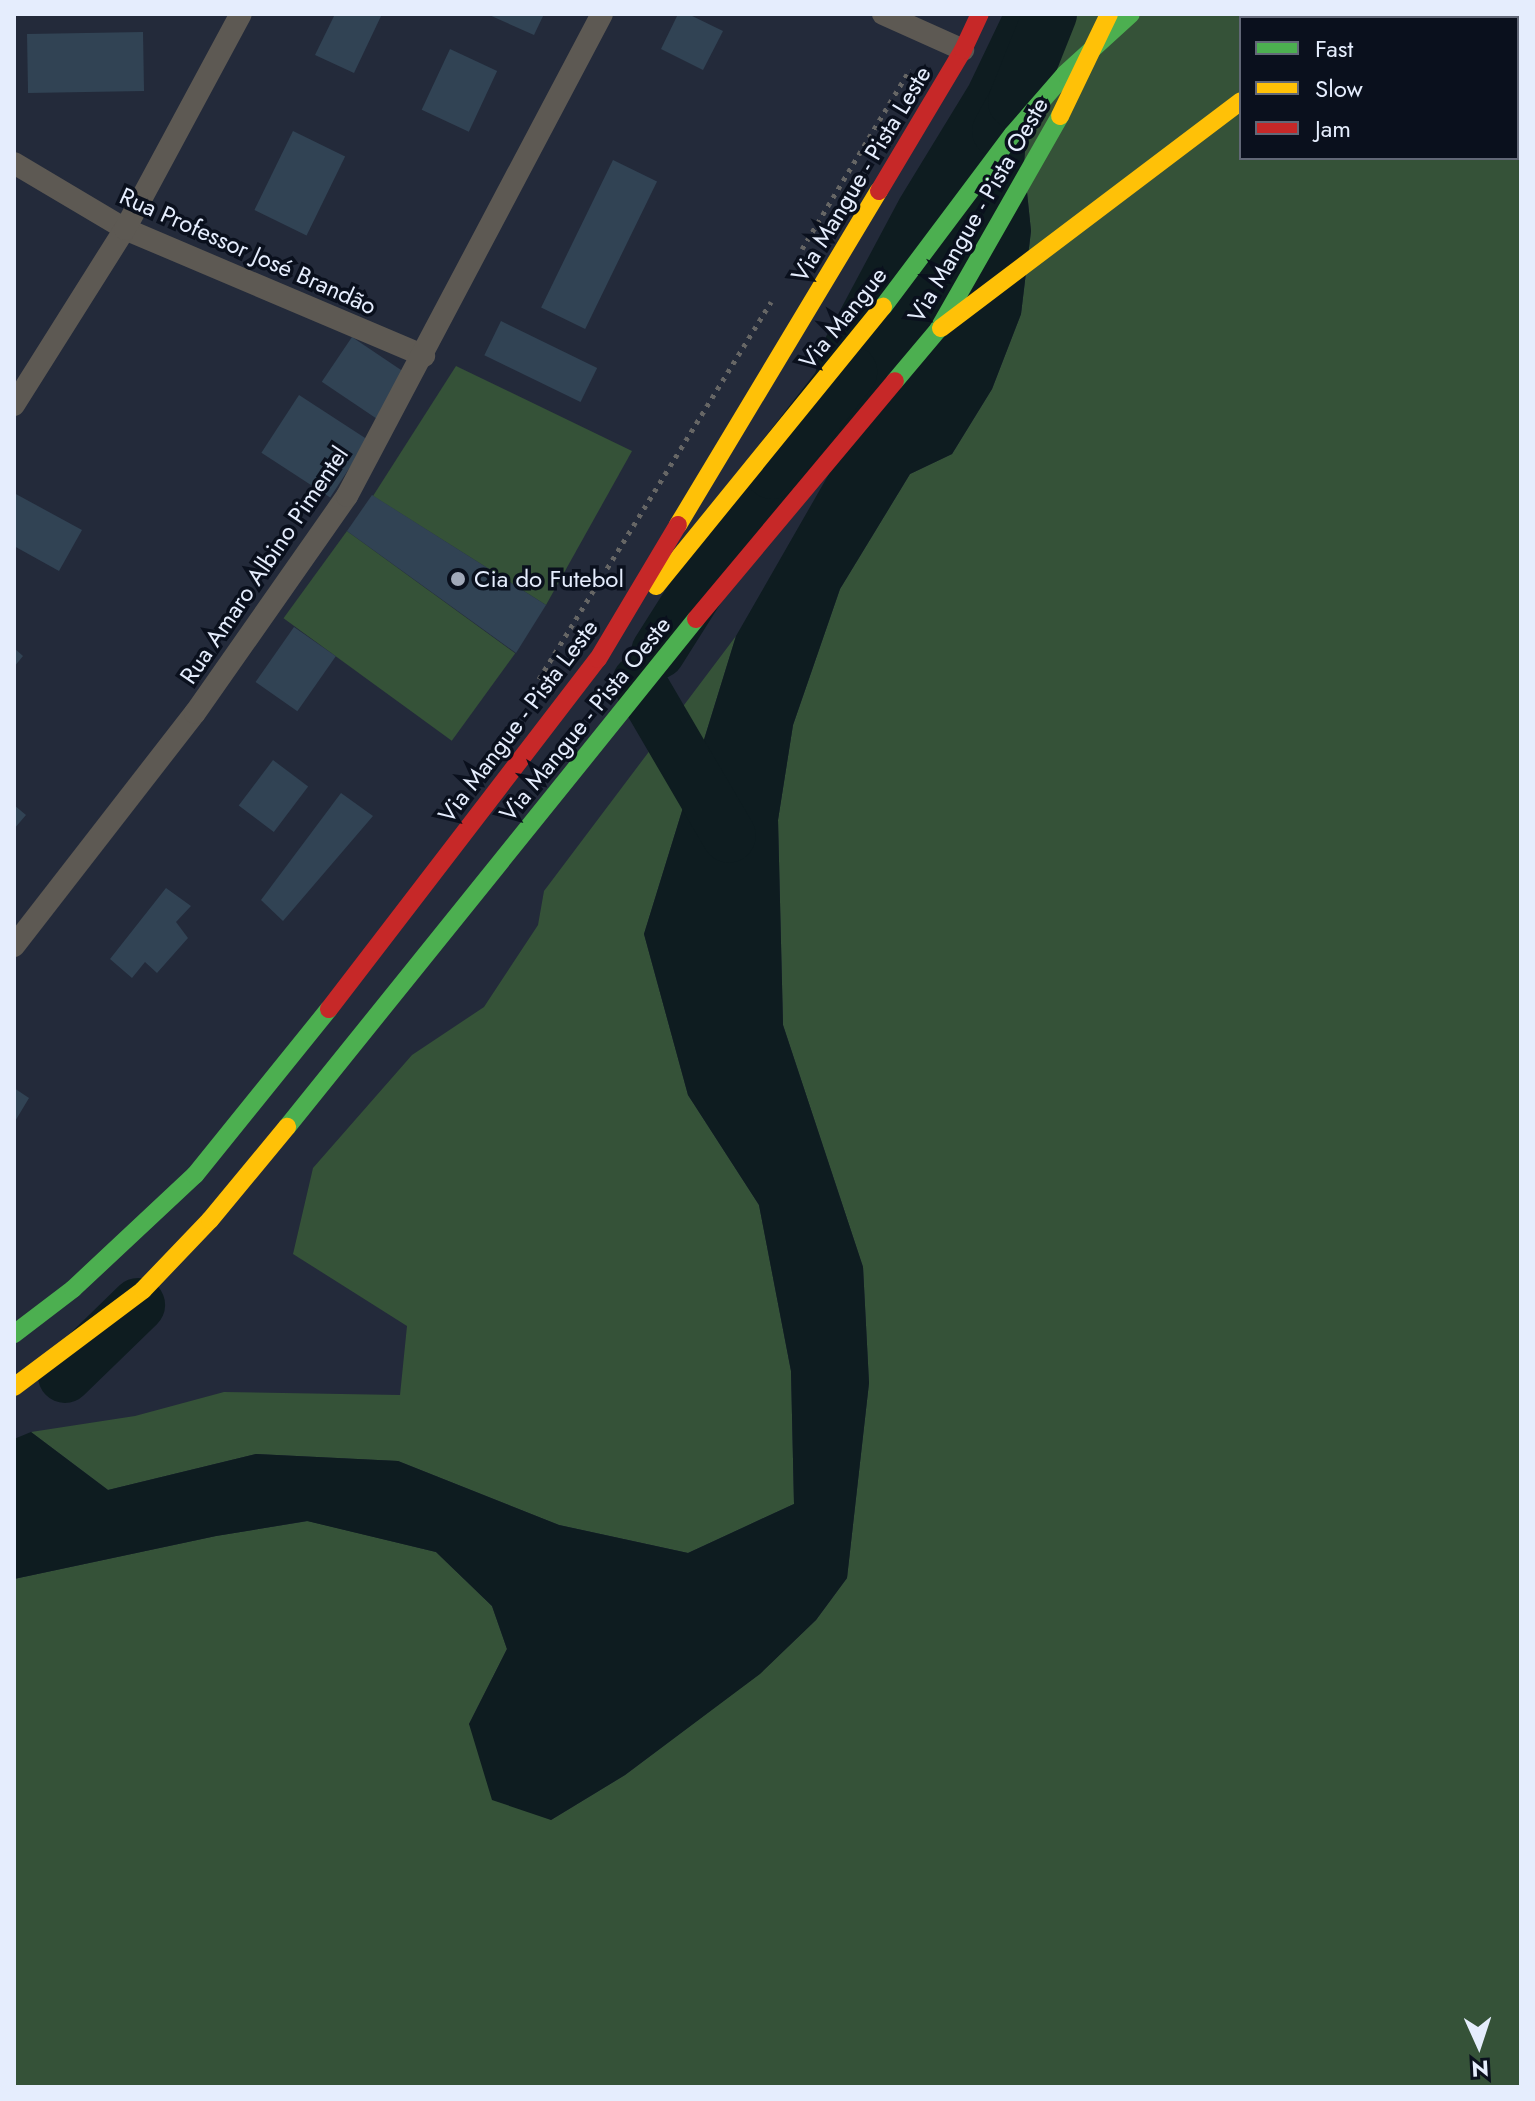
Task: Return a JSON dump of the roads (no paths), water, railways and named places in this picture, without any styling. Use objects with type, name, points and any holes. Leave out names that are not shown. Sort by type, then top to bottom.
[{"type":"main road","name":"Via Mangue - Pista Leste","points":[[14,1334],[73,1289],[204,1164],[260,1099],[598,659],[924,116],[963,50],[980,14]]},
{"type":"main road","name":"Via Mangue - Pista Oeste","points":[[14,1387],[143,1290],[210,1220],[349,1053],[690,625],[938,330],[1053,131],[1109,14]]},
{"type":"main road","name":"Via Mangue","points":[[598,659],[907,277],[1013,134],[1065,74],[1131,14]]},
{"type":"main road","points":[[938,330],[1239,103]]},
{"type":"street","points":[[14,405],[125,229],[241,14]]},
{"type":"street","name":"Rua Amaro Albino Pimentel","points":[[14,946],[195,713],[347,496],[424,356],[602,14]]},
{"type":"street","points":[[883,14],[963,50]]},
{"type":"street","name":"Rua Professor José Brandão","points":[[14,163],[125,229],[424,356]]},
{"type":"waterway","points":[[999,131],[1015,102],[1050,14]]},
{"type":"waterway","points":[[658,652],[772,472],[850,372]]},
{"type":"waterway","points":[[639,682],[729,836]]},
{"type":"waterway","points":[[65,1376],[138,1305]]},
{"type":"place","name":"Cia do Futebol","points":[[458,579]]}]
